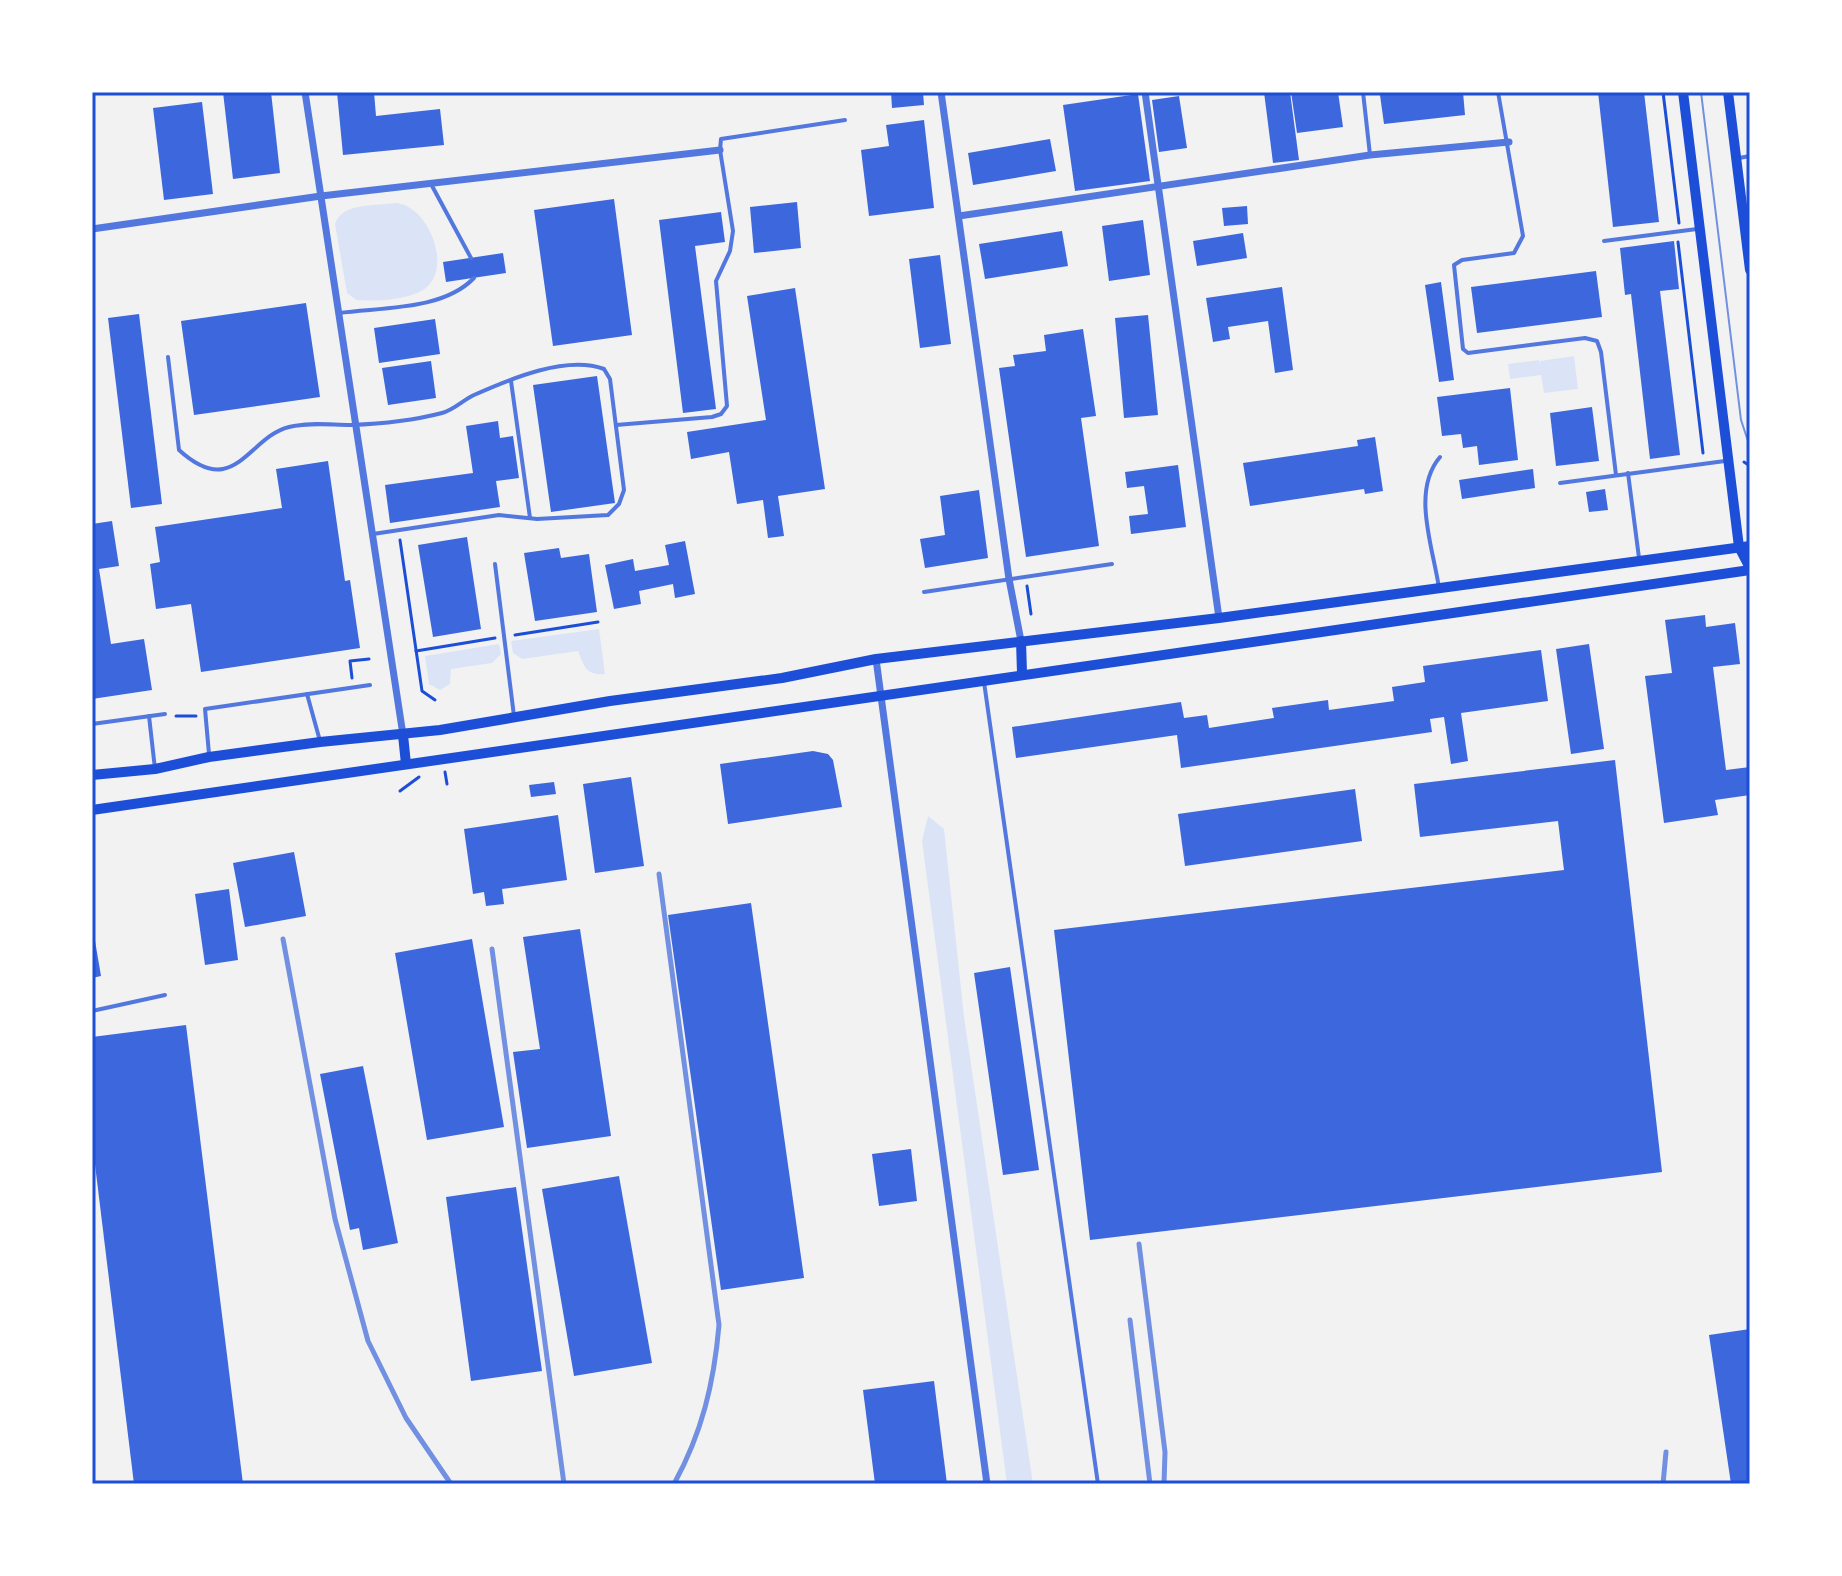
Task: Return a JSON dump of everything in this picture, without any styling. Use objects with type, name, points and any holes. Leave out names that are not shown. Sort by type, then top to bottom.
[{"type":"main road","points":[[92,810],[1750,569],[1727,460],[1683,92]]},
{"type":"main road","points":[[1728,92],[1750,270]]},
{"type":"main road","points":[[92,775],[155,769],[209,757],[320,742],[403,735],[782,678],[876,659],[1219,618],[1745,547]]},
{"type":"main road","points":[[1021,641],[1022,673]]},
{"type":"main road","points":[[403,735],[406,764]]},
{"type":"street","points":[[305,92],[403,735]]},
{"type":"street","points":[[941,92],[1009,579],[1021,641]]},
{"type":"street","points":[[1145,92],[1219,618]]},
{"type":"street","points":[[959,216],[1370,155],[1509,142]]},
{"type":"street","points":[[92,229],[321,196],[720,150]]},
{"type":"street","points":[[876,659],[987,1484]]},
{"type":"lane","points":[[1363,92],[1370,155]]},
{"type":"lane","points":[[1498,92],[1523,236],[1514,253],[1462,260],[1454,265],[1463,349],[1468,353],[1585,338],[1597,341],[1601,352],[1616,475]]},
{"type":"lane","points":[[616,425],[712,417],[721,414],[727,406],[716,281],[730,251],[733,231],[720,150],[721,139],[731,135],[811,128],[845,120]]},
{"type":"lane","points":[[1736,158],[1750,156]]},
{"type":"lane","points":[[431,184],[471,258]]},
{"type":"lane","points":[[1604,241],[1700,229]]},
{"type":"lane","points":[[339,313],[437,300],[462,290],[474,278]]},
{"type":"lane","points":[[168,357],[179,450],[193,464],[207,468],[229,467],[287,427],[355,425],[445,413],[472,396],[534,372],[591,364],[604,369],[610,379],[624,490],[619,504],[608,515],[530,518],[499,515],[372,534]]},
{"type":"lane","points":[[511,381],[530,518]]},
{"type":"lane","points":[[1439,588],[1424,491],[1430,471],[1440,457]]},
{"type":"lane","points":[[1560,483],[1727,460]]},
{"type":"lane","points":[[1628,473],[1639,561]]},
{"type":"lane","points":[[495,564],[514,716]]},
{"type":"lane","points":[[924,592],[1112,564]]},
{"type":"lane","points":[[984,680],[1098,1484]]},
{"type":"lane","points":[[209,757],[205,709],[370,685]]},
{"type":"lane","points":[[307,694],[320,742]]},
{"type":"lane","points":[[92,724],[165,714]]},
{"type":"lane","points":[[149,716],[155,769]]},
{"type":"lane","points":[[92,1011],[165,995]]},
{"type":"path","points":[[1663,92],[1704,463]]},
{"type":"path","points":[[1744,462],[1750,466]]},
{"type":"path","points":[[399,530],[422,691],[435,700]]},
{"type":"path","points":[[1026,577],[1031,614]]},
{"type":"path","points":[[354,687],[350,661],[369,659]]},
{"type":"path","points":[[165,714],[184,718],[206,715]]},
{"type":"shaded area","points":[[396,203],[418,214],[433,237],[437,264],[435,276],[428,286],[414,294],[383,300],[356,300],[347,293],[335,224],[352,208]]},
{"type":"shaded area","points":[[1574,356],[1578,389],[1544,393],[1541,375],[1510,379],[1508,364],[1539,360],[1540,365],[1540,361]]},
{"type":"shaded area","points":[[599,629],[605,674],[590,672],[578,651],[522,659],[513,653],[511,641]]},
{"type":"shaded area","points":[[499,644],[501,654],[492,663],[451,669],[450,684],[440,690],[429,684],[425,656]]},
{"type":"shaded area","points":[[928,816],[944,829],[964,1017],[1033,1484],[1007,1484],[922,841]]},
{"type":"building","points":[[223,92],[271,92],[280,173],[233,179]]},
{"type":"building","points":[[337,92],[374,92],[376,116],[440,109],[444,145],[343,155]]},
{"type":"building","points":[[891,92],[923,92],[924,105],[892,108]]},
{"type":"building","points":[[1264,92],[1290,92],[1299,160],[1273,163]]},
{"type":"building","points":[[1291,92],[1338,92],[1343,127],[1297,133]]},
{"type":"building","points":[[1463,92],[1465,115],[1384,124],[1380,95]]},
{"type":"building","points":[[1598,92],[1644,92],[1659,222],[1613,227]]},
{"type":"building","points":[[1138,94],[1150,181],[1075,191],[1063,105]]},
{"type":"building","points":[[1179,96],[1187,148],[1159,152],[1152,100]]},
{"type":"building","points":[[202,102],[213,194],[164,200],[153,108]]},
{"type":"building","points":[[924,120],[934,208],[869,216],[861,150],[889,146],[886,125]]},
{"type":"building","points":[[1050,139],[1056,171],[973,185],[968,153]]},
{"type":"building","points":[[614,199],[632,335],[553,346],[534,210]]},
{"type":"building","points":[[797,202],[801,248],[754,253],[750,207]]},
{"type":"building","points":[[1247,206],[1248,224],[1224,226],[1222,208]]},
{"type":"building","points":[[721,212],[725,242],[695,246],[716,409],[683,413],[659,220]]},
{"type":"building","points":[[1143,220],[1150,275],[1109,281],[1102,226]]},
{"type":"building","points":[[1062,231],[1068,266],[985,279],[979,244]]},
{"type":"building","points":[[1243,233],[1247,258],[1197,266],[1193,241]]},
{"type":"building","points":[[1674,241],[1679,289],[1660,291],[1680,455],[1650,459],[1631,294],[1625,295],[1620,248]]},
{"type":"building","points":[[503,253],[506,273],[446,282],[443,262]]},
{"type":"building","points":[[940,255],[951,344],[920,348],[909,259]]},
{"type":"building","points":[[1596,271],[1602,317],[1477,333],[1471,287]]},
{"type":"building","points":[[1441,282],[1454,380],[1439,382],[1425,285]]},
{"type":"building","points":[[1282,287],[1293,370],[1275,373],[1268,321],[1228,327],[1230,339],[1213,342],[1206,298]]},
{"type":"building","points":[[795,288],[825,489],[778,496],[784,536],[768,538],[763,500],[737,504],[729,452],[691,459],[687,432],[766,420],[747,296]]},
{"type":"building","points":[[306,303],[320,397],[194,415],[181,321]]},
{"type":"building","points":[[139,314],[162,504],[131,508],[108,318]]},
{"type":"building","points":[[1148,315],[1158,415],[1124,418],[1115,318]]},
{"type":"building","points":[[435,319],[440,354],[379,363],[374,328]]},
{"type":"building","points":[[1083,329],[1096,416],[1081,418],[1099,546],[1026,557],[999,368],[1015,366],[1013,355],[1046,351],[1044,335]]},
{"type":"building","points":[[431,361],[436,398],[388,405],[382,368]]},
{"type":"building","points":[[597,376],[615,503],[551,512],[533,385]]},
{"type":"building","points":[[1510,388],[1518,460],[1479,465],[1477,446],[1463,448],[1461,434],[1442,436],[1437,397]]},
{"type":"building","points":[[1592,407],[1599,461],[1556,466],[1550,413]]},
{"type":"building","points":[[498,421],[500,438],[513,436],[519,478],[496,481],[500,507],[390,523],[385,485],[473,473],[466,426]]},
{"type":"building","points":[[1375,437],[1383,491],[1365,494],[1364,489],[1250,506],[1243,463],[1358,446],[1357,440]]},
{"type":"building","points":[[328,461],[345,581],[350,580],[360,648],[201,672],[191,604],[156,609],[150,564],[160,562],[155,527],[282,508],[276,469]]},
{"type":"building","points":[[1178,465],[1186,527],[1131,534],[1129,516],[1148,514],[1144,486],[1127,488],[1125,472]]},
{"type":"building","points":[[1533,469],[1535,488],[1462,499],[1459,480]]},
{"type":"building","points":[[1605,489],[1608,510],[1589,512],[1586,492]]},
{"type":"building","points":[[979,490],[988,558],[925,568],[920,539],[945,535],[940,496]]},
{"type":"building","points":[[112,521],[119,566],[99,569],[111,644],[144,639],[152,690],[92,699],[92,524]]},
{"type":"building","points":[[467,537],[481,629],[433,637],[418,545]]},
{"type":"building","points":[[685,541],[695,594],[675,598],[673,584],[639,591],[641,604],[614,609],[605,565],[633,559],[635,571],[669,565],[665,545]]},
{"type":"building","points":[[559,548],[561,558],[589,554],[597,612],[535,621],[524,553]]},
{"type":"building","points":[[1705,615],[1706,627],[1735,623],[1740,664],[1713,667],[1726,770],[1750,767],[1750,795],[1715,800],[1718,815],[1664,823],[1645,676],[1672,673],[1665,620]]},
{"type":"building","points":[[1589,644],[1604,749],[1571,754],[1556,649]]},
{"type":"building","points":[[1541,650],[1548,701],[1461,713],[1468,761],[1451,764],[1444,717],[1430,719],[1432,732],[1181,768],[1177,735],[1016,758],[1012,727],[1181,702],[1184,718],[1207,715],[1209,728],[1274,718],[1272,708],[1328,700],[1329,710],[1394,701],[1392,687],[1425,682],[1423,666]]},
{"type":"building","points":[[813,751],[828,754],[833,760],[842,807],[728,824],[720,764]]},
{"type":"building","points":[[1615,760],[1662,1172],[1090,1240],[1054,930],[1564,870],[1558,821],[1420,837],[1414,784]]},
{"type":"building","points":[[631,777],[644,866],[595,873],[583,784]]},
{"type":"building","points":[[554,782],[556,794],[531,797],[529,785]]},
{"type":"building","points":[[1355,789],[1362,841],[1185,866],[1178,814]]},
{"type":"building","points":[[558,815],[567,880],[502,889],[504,904],[486,906],[484,892],[473,894],[464,829]]},
{"type":"building","points":[[294,852],[306,916],[245,927],[233,863]]},
{"type":"building","points":[[229,889],[238,960],[205,965],[195,894]]},
{"type":"building","points":[[751,903],[804,1278],[721,1290],[668,915]]},
{"type":"building","points":[[92,923],[101,976],[92,978]]},
{"type":"building","points":[[580,929],[611,1136],[527,1148],[513,1052],[540,1049],[523,937]]},
{"type":"building","points":[[472,939],[504,1127],[427,1140],[395,953]]},
{"type":"building","points":[[1010,967],[1039,1170],[1003,1175],[974,973]]},
{"type":"building","points":[[186,1025],[243,1484],[134,1484],[92,1140],[92,1037]]},
{"type":"building","points":[[363,1066],[398,1243],[363,1250],[359,1228],[350,1230],[320,1074]]},
{"type":"building","points":[[911,1149],[917,1201],[879,1206],[872,1154]]},
{"type":"building","points":[[619,1176],[652,1363],[574,1376],[542,1189]]},
{"type":"building","points":[[516,1187],[542,1371],[471,1381],[446,1197]]},
{"type":"building","points":[[1750,1329],[1750,1484],[1731,1484],[1709,1335]]},
{"type":"building","points":[[934,1381],[947,1484],[875,1484],[863,1390]]},
{"type":"tram line","points":[[1701,92],[1741,420],[1750,447]]},
{"type":"railway","points":[[659,874],[719,1325],[705,1407],[692,1446],[674,1484]]},
{"type":"railway","points":[[283,939],[335,1219],[368,1341],[406,1418],[451,1484]]},
{"type":"railway","points":[[492,949],[564,1484]]},
{"type":"railway","points":[[1139,1244],[1165,1452],[1164,1484]]},
{"type":"railway","points":[[1130,1320],[1150,1484]]},
{"type":"railway","points":[[1663,1484],[1666,1452]]}]
